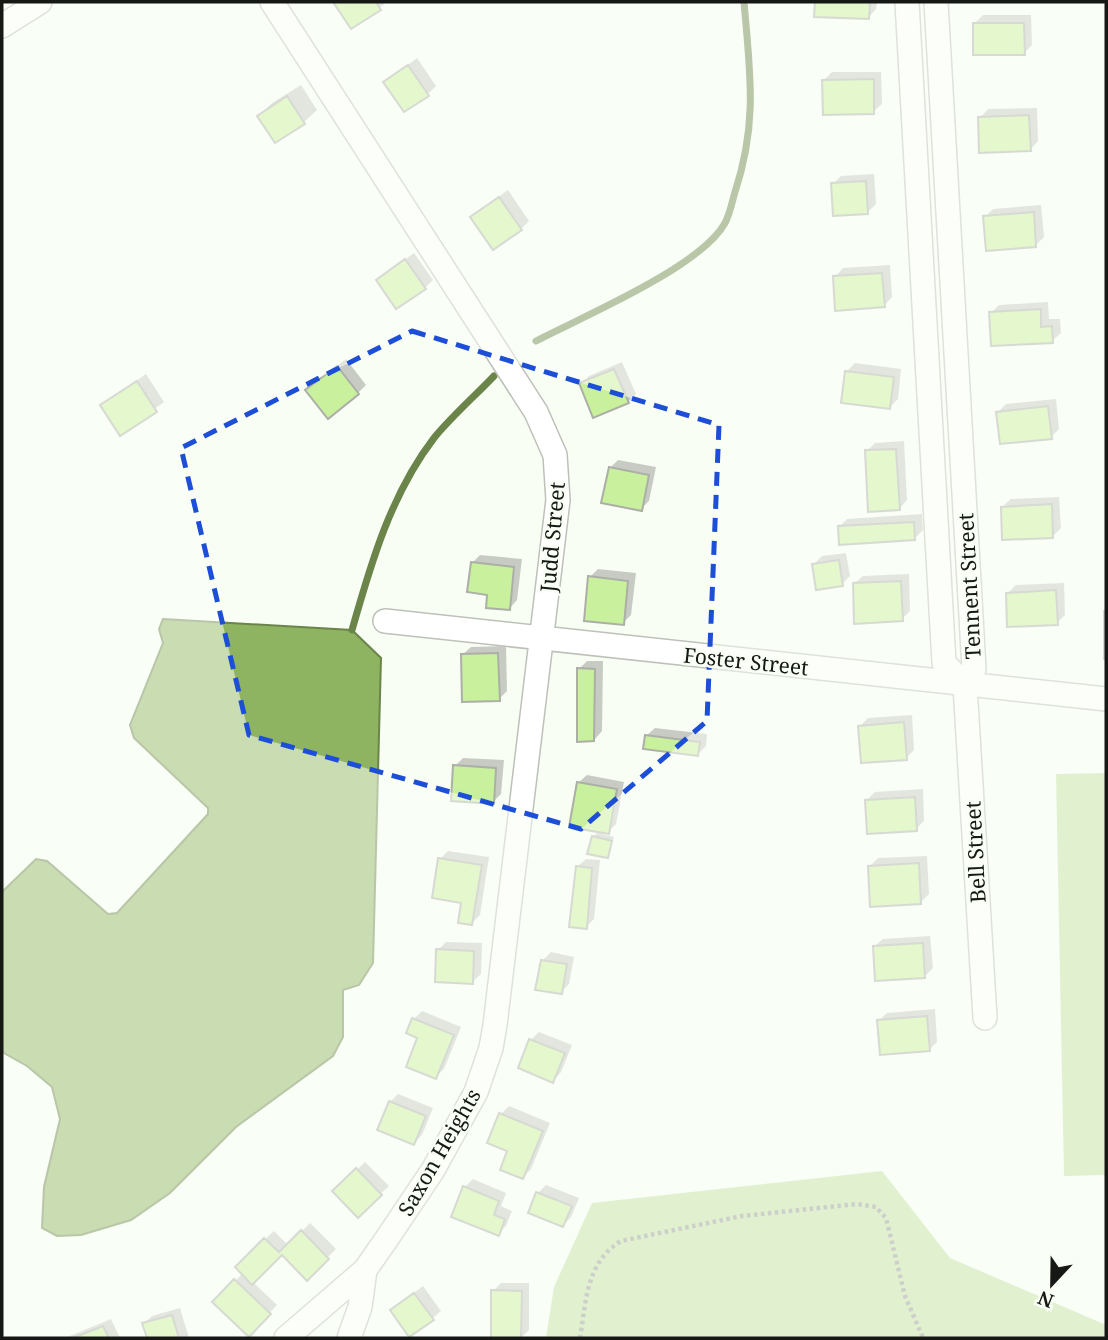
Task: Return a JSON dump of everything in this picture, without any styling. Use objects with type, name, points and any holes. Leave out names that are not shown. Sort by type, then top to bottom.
[{"type":"street","points":[[2,26],[40,2]]},
{"type":"street","name":"Judd Street","points":[[272,2],[548,433],[555,455],[558,500],[495,1025]]},
{"type":"street","name":"Tennent Street","points":[[907,2],[944,663],[965,685],[974,669],[936,2]]},
{"type":"street","name":"Foster Street","points":[[385,621],[1106,699]]},
{"type":"street","name":"Bell Street","points":[[965,685],[985,1018]]},
{"type":"street","name":"Saxon Heights","points":[[286,1338],[365,1270],[455,1132],[484,1070],[495,1025]]},
{"type":"street","name":"Saxon Heights","points":[[349,1338],[360,1307],[365,1270]]},
{"type":"path","points":[[580,1338],[592,1273],[608,1249],[621,1241],[742,1216],[857,1204],[876,1207],[886,1218],[905,1296],[923,1338]]},
{"type":"highlighted area","points":[[412,331],[719,425],[707,721],[581,829],[249,735],[181,448]]},
{"type":"shaded area","points":[[163,619],[352,630],[381,658],[373,963],[359,985],[343,990],[343,1037],[333,1056],[236,1127],[170,1193],[131,1220],[81,1235],[57,1236],[42,1228],[44,1187],[60,1119],[52,1087],[27,1066],[2,1052],[2,892],[36,859],[47,861],[108,914],[117,913],[208,814],[208,808],[134,738],[130,725],[163,643],[159,629]]},
{"type":"shaded area","points":[[1106,773],[1106,1175],[1064,1176],[1056,774]]},
{"type":"shaded area","points":[[882,1171],[950,1258],[1106,1325],[1106,1338],[546,1338],[554,1287],[592,1203]]},
{"type":"building","points":[[333,2],[376,2],[381,10],[351,29]]},
{"type":"building","points":[[815,2],[870,2],[869,19],[814,17]]},
{"type":"building","points":[[973,23],[1024,23],[1025,55],[973,55]]},
{"type":"building","points":[[408,65],[429,96],[404,112],[383,82]]},
{"type":"building","points":[[874,79],[874,114],[823,115],[822,80]]},
{"type":"building","points":[[287,96],[305,124],[275,143],[257,116]]},
{"type":"building","points":[[1029,115],[1031,151],[979,153],[978,117]]},
{"type":"building","points":[[866,181],[868,214],[833,216],[831,183]]},
{"type":"building","points":[[499,197],[522,230],[493,250],[470,217]]},
{"type":"building","points":[[1034,212],[1036,247],[986,251],[983,216]]},
{"type":"building","points":[[405,259],[426,289],[396,309],[376,280]]},
{"type":"building","points":[[882,273],[885,307],[835,311],[833,276]]},
{"type":"building","points":[[1041,309],[1041,327],[1052,326],[1053,343],[991,346],[989,312]]},
{"type":"building","points":[[337,366],[359,394],[328,419],[305,390]]},
{"type":"building","points":[[614,369],[629,403],[593,418],[579,383]]},
{"type":"building","points":[[845,371],[894,377],[890,409],[841,403]]},
{"type":"building","points":[[137,381],[157,412],[120,436],[100,405]]},
{"type":"building","points":[[1048,406],[1052,439],[1000,444],[996,412]]},
{"type":"building","points":[[896,449],[900,510],[868,512],[865,450]]},
{"type":"building","points":[[609,467],[649,475],[642,511],[601,503]]},
{"type":"building","points":[[1052,504],[1053,538],[1002,540],[1001,507]]},
{"type":"building","points":[[914,522],[915,540],[839,545],[838,526]]},
{"type":"building","points":[[839,560],[843,586],[816,590],[812,564]]},
{"type":"building","points":[[471,562],[514,567],[510,610],[486,608],[487,595],[467,592]]},
{"type":"building","points":[[588,576],[628,581],[624,625],[584,621]]},
{"type":"building","points":[[901,581],[903,621],[854,624],[853,583]]},
{"type":"building","points":[[1056,590],[1058,625],[1007,627],[1006,593]]},
{"type":"building","points":[[1106,611],[1106,659],[1104,659]]},
{"type":"building","points":[[498,653],[500,701],[462,702],[461,654]]},
{"type":"building","points":[[577,668],[595,669],[594,741],[577,742]]},
{"type":"building","points":[[904,722],[907,760],[861,763],[858,726]]},
{"type":"building","points":[[645,735],[700,742],[698,756],[643,749]]},
{"type":"building","points":[[453,765],[496,768],[494,804],[451,801]]},
{"type":"building","points":[[577,782],[617,789],[609,834],[569,827]]},
{"type":"building","points":[[915,797],[917,831],[867,834],[865,800]]},
{"type":"building","points":[[592,836],[612,841],[608,858],[587,854]]},
{"type":"building","points":[[438,858],[482,865],[472,925],[458,923],[461,903],[432,898]]},
{"type":"building","points":[[919,863],[921,904],[870,907],[868,866]]},
{"type":"building","points":[[576,866],[592,868],[587,929],[569,927]]},
{"type":"building","points":[[923,943],[925,978],[875,981],[873,946]]},
{"type":"building","points":[[436,949],[474,951],[473,984],[435,982]]},
{"type":"building","points":[[541,960],[567,964],[562,994],[535,990]]},
{"type":"building","points":[[927,1016],[930,1051],[880,1055],[877,1020]]},
{"type":"building","points":[[412,1018],[454,1035],[436,1079],[406,1067],[417,1038],[406,1033]]},
{"type":"building","points":[[529,1039],[565,1053],[553,1083],[518,1068]]},
{"type":"building","points":[[389,1101],[426,1116],[414,1145],[377,1130]]},
{"type":"building","points":[[499,1113],[543,1131],[523,1179],[500,1170],[507,1151],[487,1143]]},
{"type":"building","points":[[356,1168],[382,1195],[358,1218],[332,1191]]},
{"type":"building","points":[[463,1186],[499,1201],[494,1215],[505,1219],[499,1236],[451,1217]]},
{"type":"building","points":[[536,1192],[572,1206],[563,1227],[528,1213]]},
{"type":"building","points":[[301,1230],[329,1259],[307,1281],[282,1255],[252,1285],[235,1267],[264,1238],[279,1252]]},
{"type":"building","points":[[234,1279],[271,1314],[249,1337],[212,1302]]},
{"type":"building","points":[[491,1290],[522,1291],[521,1338],[491,1338]]},
{"type":"building","points":[[414,1293],[434,1320],[409,1337],[390,1310]]},
{"type":"building","points":[[172,1315],[179,1338],[147,1338],[142,1323]]},
{"type":"building","points":[[103,1326],[109,1338],[73,1338]]},
{"type":"waterway","points":[[536,341],[639,290],[667,273],[712,240],[725,223],[742,167],[750,120],[750,75],[744,2]]},
{"type":"waterway","points":[[352,630],[384,530],[406,482],[434,438],[494,376]]}]
